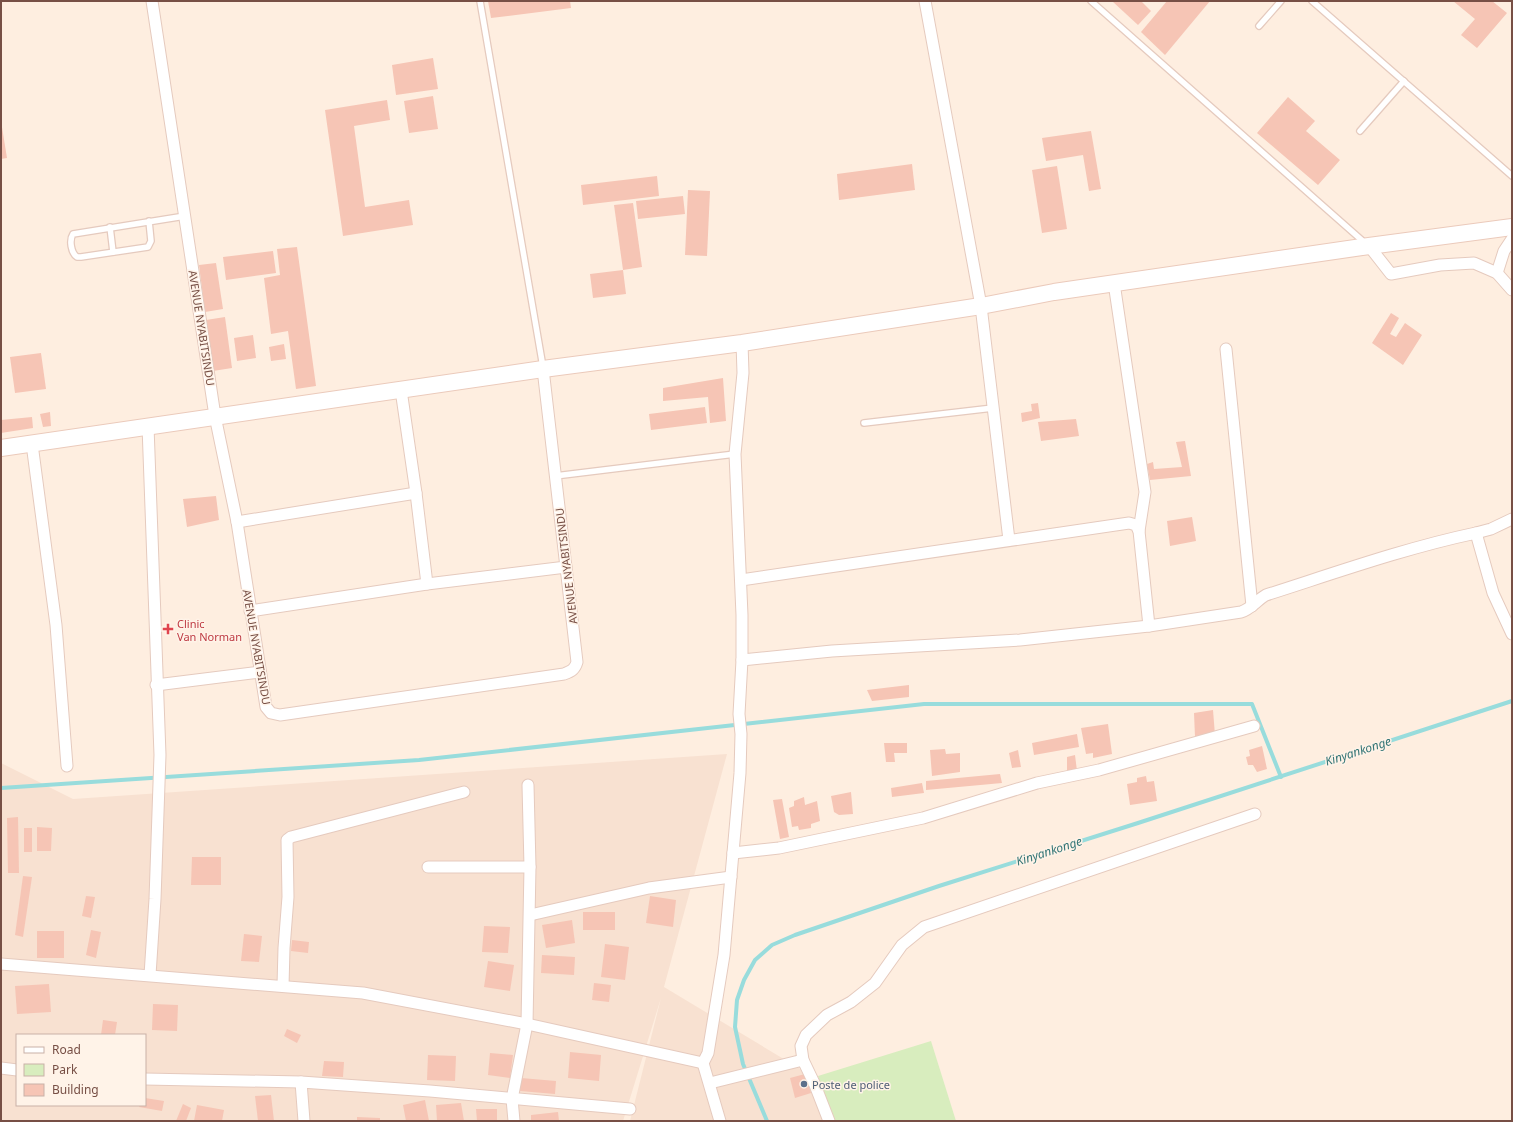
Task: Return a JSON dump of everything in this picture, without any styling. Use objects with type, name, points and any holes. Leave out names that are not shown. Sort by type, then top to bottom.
[{"type":"street","name":"AVENUE NYABITSINDU","points":[[152,1],[215,416],[237,522],[266,707],[271,713],[280,715],[564,674],[572,671],[576,667],[577,662],[543,369]]},
{"type":"street","points":[[925,1],[981,306],[1009,540]]},
{"type":"street","points":[[1,448],[543,369],[742,343],[981,306],[1054,292],[1369,246],[1512,227]]},
{"type":"street","points":[[1497,273],[1504,251],[1512,239]]},
{"type":"street","points":[[1369,246],[1391,274],[1440,265],[1474,263],[1497,273],[1512,290]]},
{"type":"street","points":[[1114,283],[1145,492],[1139,531],[1149,626]]},
{"type":"street","points":[[720,1121],[703,1063],[708,1053],[724,955],[740,773],[741,734],[739,714],[742,660],[741,580],[735,454],[743,373],[742,343]]},
{"type":"street","points":[[1226,349],[1252,606]]},
{"type":"street","points":[[401,390],[427,584]]},
{"type":"street","points":[[148,426],[156,685],[160,755],[155,899],[150,975]]},
{"type":"street","points":[[32,444],[56,625],[67,766]]},
{"type":"street","points":[[237,522],[416,493]]},
{"type":"street","points":[[742,660],[832,651],[1020,640],[1149,626],[1241,612],[1252,606],[1266,595],[1354,566],[1491,529],[1512,519]]},
{"type":"street","points":[[741,580],[1129,523],[1136,525],[1139,531]]},
{"type":"street","points":[[1476,533],[1492,593],[1512,634]]},
{"type":"street","points":[[250,611],[427,584],[566,567]]},
{"type":"street","points":[[156,685],[260,672]]},
{"type":"street","points":[[733,853],[779,848],[923,818],[1037,783],[1099,770],[1254,726]]},
{"type":"street","points":[[514,1121],[512,1099],[527,1024],[530,915],[528,785]]},
{"type":"street","points":[[283,986],[288,897],[287,840],[291,837],[464,792]]},
{"type":"street","points":[[829,1121],[815,1085],[803,1060],[801,1046],[806,1035],[827,1015],[851,1002],[875,983],[902,945],[924,927],[1255,814]]},
{"type":"street","points":[[428,867],[530,867]]},
{"type":"street","points":[[530,915],[649,888],[731,877]]},
{"type":"street","points":[[1,964],[363,993],[527,1024],[703,1063]]},
{"type":"street","points":[[710,1083],[744,1076],[803,1060]]},
{"type":"street","points":[[1,1068],[16,1070]]},
{"type":"street","points":[[146,1079],[301,1082],[430,1091],[630,1109]]},
{"type":"street","points":[[301,1082],[304,1121]]},
{"type":"lane","points":[[480,1],[543,369]]},
{"type":"lane","points":[[1091,1],[1369,246]]},
{"type":"lane","points":[[1259,26],[1281,1]]},
{"type":"lane","points":[[1312,1],[1512,176]]},
{"type":"lane","points":[[1360,131],[1404,81]]},
{"type":"lane","points":[[149,221],[151,240],[148,247],[77,257],[73,254],[70,239],[73,234],[110,227],[149,221],[185,216]]},
{"type":"lane","points":[[110,227],[113,252]]},
{"type":"lane","points":[[864,423],[993,408]]},
{"type":"lane","points":[[556,476],[735,454]]},
{"type":"shaded area","points":[[727,754],[664,987],[887,1121],[630,1121],[661,998],[623,1121],[1,1121],[1,763],[73,799]]},
{"type":"green space","points":[[931,1041],[956,1121],[832,1121],[818,1076]]},
{"type":"building","points":[[488,1],[570,1],[571,8],[491,18]]},
{"type":"building","points":[[1112,1],[1141,1],[1151,11],[1138,25]]},
{"type":"building","points":[[1167,1],[1210,1],[1165,55],[1141,32]]},
{"type":"building","points":[[1453,1],[1492,1],[1507,13],[1477,48],[1461,35],[1475,19]]},
{"type":"building","points":[[433,58],[438,89],[396,95],[392,65]]},
{"type":"building","points":[[433,96],[438,129],[409,133],[404,101]]},
{"type":"building","points":[[1288,97],[1315,121],[1306,131],[1340,160],[1318,185],[1257,133]]},
{"type":"building","points":[[387,100],[390,120],[354,126],[365,207],[409,200],[413,225],[343,236],[325,110]]},
{"type":"building","points":[[1,121],[7,158],[1,159]]},
{"type":"building","points":[[1091,131],[1101,189],[1089,191],[1083,155],[1046,161],[1042,138]]},
{"type":"building","points":[[912,164],[915,190],[839,200],[837,174]]},
{"type":"building","points":[[1057,166],[1067,229],[1042,233],[1032,170]]},
{"type":"building","points":[[657,176],[659,196],[583,205],[581,185]]},
{"type":"building","points":[[688,190],[710,191],[707,256],[685,255]]},
{"type":"building","points":[[683,196],[685,214],[638,219],[636,201]]},
{"type":"building","points":[[633,203],[642,267],[623,270],[614,205]]},
{"type":"building","points":[[297,247],[316,386],[296,389],[288,331],[271,334],[264,278],[280,275],[277,249]]},
{"type":"building","points":[[273,251],[276,273],[226,280],[223,257]]},
{"type":"building","points":[[216,263],[223,309],[205,312],[199,265]]},
{"type":"building","points":[[623,270],[626,294],[593,298],[590,274]]},
{"type":"building","points":[[1391,313],[1399,318],[1390,334],[1396,337],[1405,323],[1422,335],[1403,365],[1372,343]]},
{"type":"building","points":[[225,317],[232,368],[213,371],[206,320]]},
{"type":"building","points":[[253,335],[256,358],[237,361],[234,338]]},
{"type":"building","points":[[284,344],[286,359],[271,361],[269,347]]},
{"type":"building","points":[[41,353],[46,389],[15,393],[10,357]]},
{"type":"building","points":[[723,378],[726,421],[710,423],[708,397],[663,401],[663,388]]},
{"type":"building","points":[[1038,403],[1040,418],[1022,422],[1021,413],[1032,411],[1031,404]]},
{"type":"building","points":[[705,407],[707,423],[651,430],[649,414]]},
{"type":"building","points":[[50,412],[51,426],[43,427],[40,414]]},
{"type":"building","points":[[32,417],[33,428],[1,433],[1,420]]},
{"type":"building","points":[[1076,419],[1079,436],[1041,441],[1038,422]]},
{"type":"building","points":[[1185,441],[1191,476],[1150,480],[1147,464],[1153,462],[1154,469],[1182,467],[1176,442]]},
{"type":"building","points":[[216,496],[219,520],[187,527],[183,499]]},
{"type":"building","points":[[1192,517],[1196,541],[1170,546],[1167,521]]},
{"type":"building","points":[[909,685],[909,697],[872,701],[867,690]]},
{"type":"building","points":[[1213,710],[1215,735],[1195,737],[1194,713]]},
{"type":"building","points":[[1108,724],[1112,754],[1093,758],[1093,753],[1086,754],[1081,728]]},
{"type":"building","points":[[1077,734],[1079,747],[1034,755],[1032,743]]},
{"type":"building","points":[[884,743],[907,743],[907,753],[894,753],[895,762],[886,762]]},
{"type":"building","points":[[1262,746],[1267,769],[1257,772],[1253,765],[1248,765],[1246,757],[1250,756],[1249,750]]},
{"type":"building","points":[[945,749],[946,754],[960,753],[960,772],[932,776],[930,750]]},
{"type":"building","points":[[1018,750],[1021,767],[1012,768],[1009,753]]},
{"type":"building","points":[[1075,755],[1077,771],[1067,773],[1067,757]]},
{"type":"building","points":[[1000,774],[1002,783],[926,790],[926,781]]},
{"type":"building","points":[[1146,776],[1147,782],[1154,781],[1157,801],[1130,805],[1127,784],[1137,782],[1137,778]]},
{"type":"building","points":[[922,783],[924,793],[892,797],[891,788]]},
{"type":"building","points":[[851,792],[853,814],[839,815],[834,812],[831,796]]},
{"type":"building","points":[[804,797],[805,805],[817,801],[820,821],[811,824],[811,828],[799,830],[798,826],[792,827],[789,808],[794,806],[794,801]]},
{"type":"building","points":[[782,799],[789,837],[780,839],[773,800]]},
{"type":"building","points":[[18,817],[19,873],[8,873],[7,818]]},
{"type":"building","points":[[37,827],[52,828],[51,851],[37,851]]},
{"type":"building","points":[[24,828],[32,828],[32,852],[24,852]]},
{"type":"building","points":[[192,857],[221,857],[221,885],[191,885]]},
{"type":"building","points":[[23,876],[32,877],[23,937],[15,935]]},
{"type":"building","points":[[86,896],[95,897],[91,918],[82,916]]},
{"type":"building","points":[[650,896],[676,900],[673,927],[646,923]]},
{"type":"building","points":[[583,912],[615,912],[615,930],[583,930]]},
{"type":"building","points":[[572,920],[575,943],[546,948],[542,925]]},
{"type":"building","points":[[484,926],[510,927],[508,953],[482,952]]},
{"type":"building","points":[[91,930],[101,932],[96,958],[86,955]]},
{"type":"building","points":[[37,931],[64,931],[64,958],[37,958]]},
{"type":"building","points":[[244,934],[262,936],[259,962],[241,961]]},
{"type":"building","points":[[292,940],[309,942],[308,953],[291,951]]},
{"type":"building","points":[[605,944],[629,947],[625,980],[601,977]]},
{"type":"building","points":[[542,955],[575,957],[574,975],[541,973]]},
{"type":"building","points":[[488,961],[514,965],[510,991],[484,987]]},
{"type":"building","points":[[594,983],[611,985],[609,1002],[592,1000]]},
{"type":"building","points":[[49,984],[51,1012],[17,1014],[15,986]]},
{"type":"building","points":[[153,1004],[178,1005],[177,1031],[152,1030]]},
{"type":"building","points":[[103,1020],[117,1022],[115,1034],[101,1034]]},
{"type":"building","points":[[287,1029],[301,1035],[297,1043],[284,1036]]},
{"type":"building","points":[[570,1052],[601,1055],[599,1081],[568,1078]]},
{"type":"building","points":[[490,1053],[513,1055],[510,1078],[488,1075]]},
{"type":"building","points":[[428,1055],[456,1056],[455,1081],[427,1080]]},
{"type":"building","points":[[324,1061],[344,1062],[343,1077],[322,1076]]},
{"type":"building","points":[[805,1074],[811,1093],[795,1098],[790,1078]]},
{"type":"building","points":[[521,1078],[556,1081],[555,1094],[520,1091]]},
{"type":"building","points":[[271,1095],[274,1121],[258,1121],[255,1096]]},
{"type":"building","points":[[146,1098],[164,1101],[162,1111],[139,1107],[146,1106]]},
{"type":"building","points":[[425,1100],[429,1121],[406,1121],[403,1105]]},
{"type":"building","points":[[461,1103],[464,1121],[437,1121],[436,1105]]},
{"type":"building","points":[[183,1104],[191,1108],[186,1121],[176,1121]]},
{"type":"building","points":[[197,1105],[224,1110],[222,1121],[194,1121]]},
{"type":"building","points":[[476,1109],[497,1109],[497,1121],[477,1121]]},
{"type":"building","points":[[558,1112],[559,1121],[531,1121],[531,1115]]},
{"type":"building","points":[[357,1117],[380,1118],[380,1121],[357,1121]]},
{"type":"waterway","name":"Kinyankonge","points":[[767,1121],[743,1064],[735,1027],[737,1000],[744,980],[755,960],[772,945],[795,935],[939,886],[1512,701]]},
{"type":"waterway","points":[[1,788],[419,760],[924,704],[1252,704],[1281,777]]},
{"type":"place","name":"Clinic Van Norman","points":[[168,629]]},
{"type":"place","name":"Poste de police","points":[[804,1084]]}]
